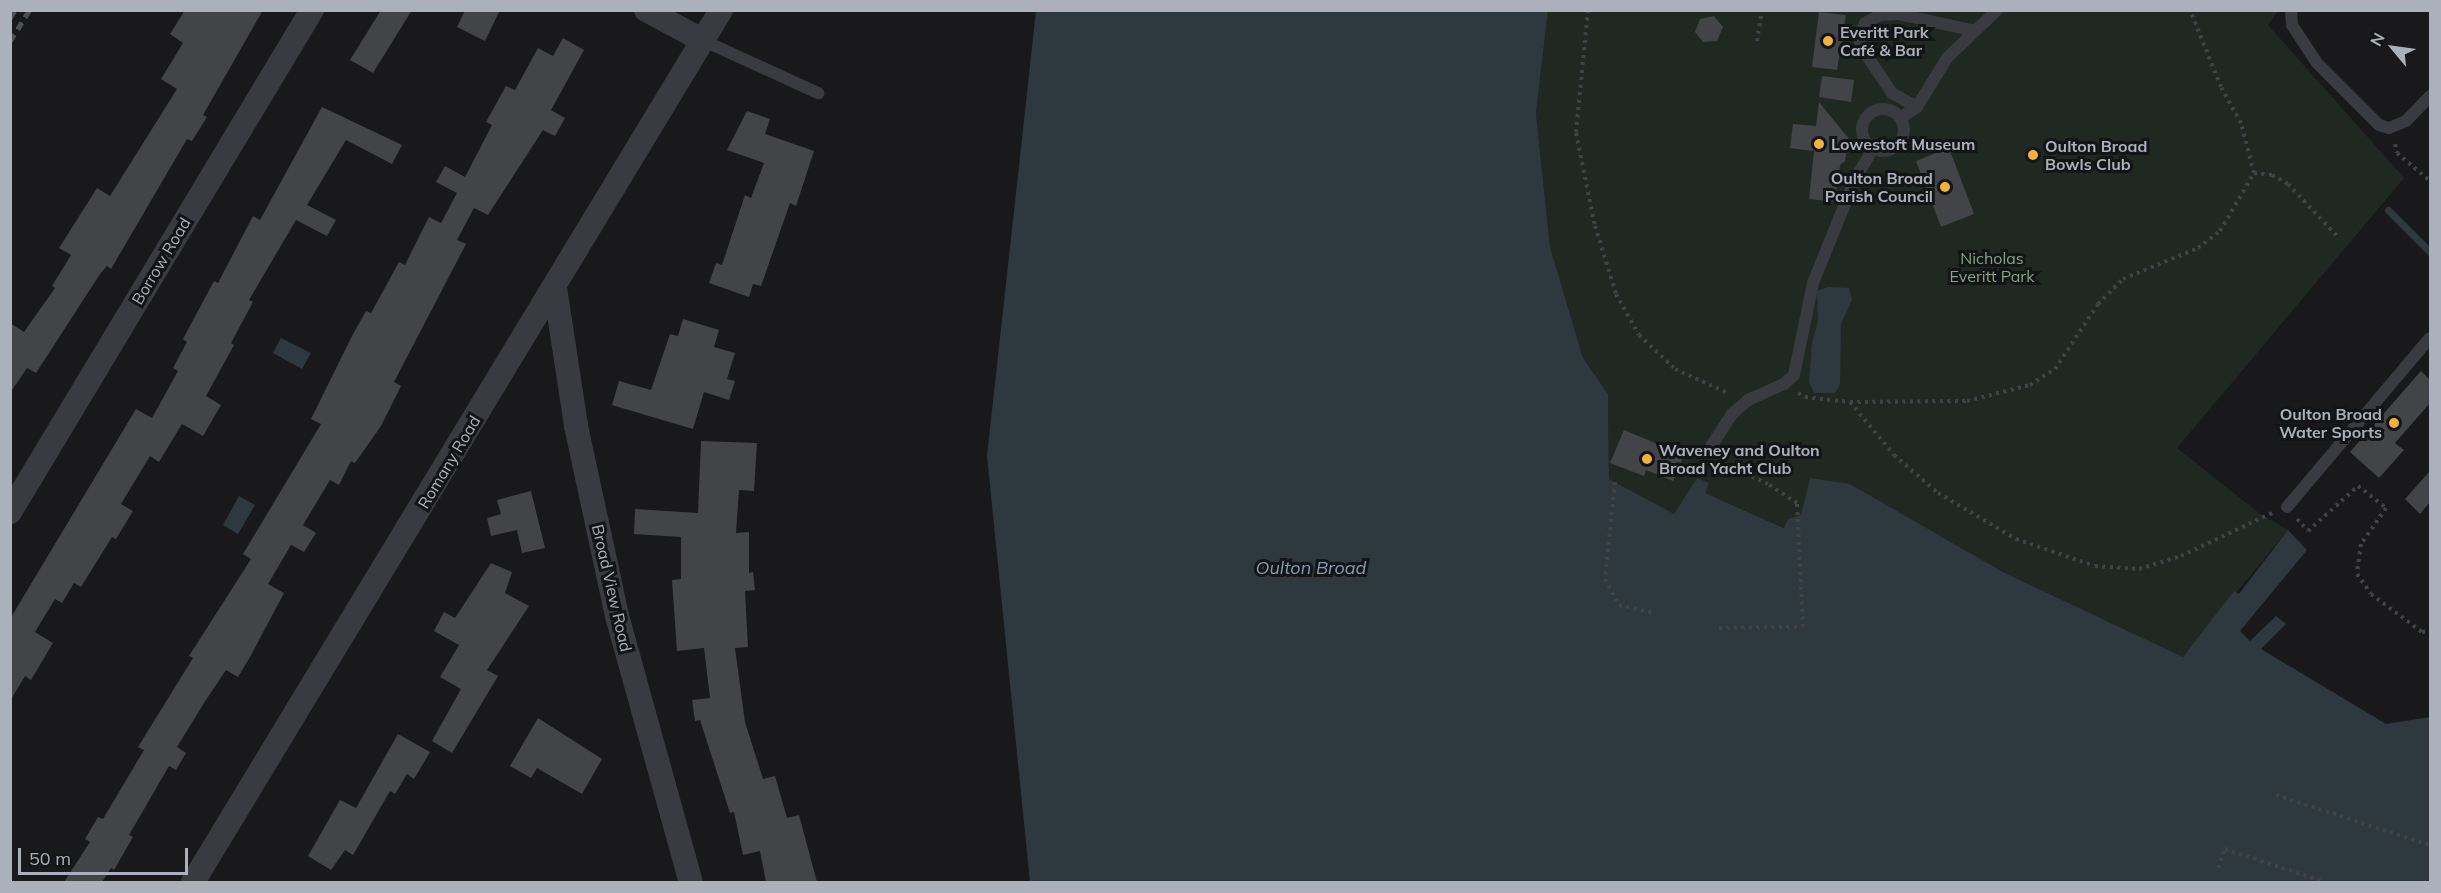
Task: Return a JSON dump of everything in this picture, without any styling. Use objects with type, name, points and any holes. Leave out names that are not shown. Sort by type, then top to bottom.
[{"type":"street","name":"Borrow Road","points":[[10,512],[312,10]]},
{"type":"street","points":[[646,10],[702,40]]},
{"type":"street","name":"Romany Road","points":[[193,882],[555,288],[721,10]]},
{"type":"street","name":"Broad View Road","points":[[555,288],[576,426],[618,615],[691,882]]},
{"type":"lane","points":[[1900,118],[1917,107],[1947,58],[1997,10]]},
{"type":"lane","points":[[2291,10],[2292,25],[2318,63],[2369,117],[2389,128],[2406,121],[2430,96]]},
{"type":"lane","points":[[1917,107],[1892,93],[1861,47],[1859,36],[1865,23],[1880,15],[1898,14],[1919,16],[1975,32]]},
{"type":"lane","points":[[702,40],[818,93]]},
{"type":"lane","points":[[1882,109],[1900,118],[1904,131],[1899,144],[1887,151],[1873,149],[1862,132],[1869,114],[1882,109]]},
{"type":"lane","points":[[1710,448],[1732,414],[1748,400],[1784,384],[1794,375],[1813,283],[1855,178],[1873,149]]},
{"type":"lane","points":[[2287,507],[2430,338]]},
{"type":"path","points":[[1588,10],[1576,133],[1595,226],[1616,294],[1639,335],[1676,369],[1709,388],[1748,400]]},
{"type":"path","points":[[1758,41],[1762,10]]},
{"type":"path","points":[[1805,397],[1850,402],[1967,401],[2030,385],[2055,369],[2098,304],[2123,279],[2198,248],[2220,231],[2254,173],[2241,123],[2221,87],[2190,10]]},
{"type":"path","points":[[2389,128],[2397,153],[2430,181]]},
{"type":"path","points":[[2254,173],[2272,175],[2288,184],[2339,238]]},
{"type":"path","points":[[1850,402],[1894,455],[1938,493],[2016,539],[2095,566],[2139,569],[2160,563],[2287,507],[2308,531],[2358,486],[2386,508],[2361,544],[2357,574],[2371,594],[2422,632],[2430,631]]},
{"type":"path","points":[[1716,460],[1768,484],[1797,502],[1803,627],[1719,628]]},
{"type":"path","points":[[1615,482],[1605,579],[1619,605],[1654,613]]},
{"type":"path","points":[[2276,795],[2430,845]]},
{"type":"path","points":[[2218,868],[2225,849],[2325,882]]},
{"type":"green space","name":"Nicholas Everitt Park","points":[[1548,11],[2278,11],[2268,25],[2404,178],[2177,448],[2259,513],[2288,530],[2183,657],[2003,572],[1850,484],[1801,516],[1788,519],[1785,528],[1705,493],[1697,478],[1675,515],[1609,479],[1608,394],[1583,358],[1550,247],[1536,113]]},
{"type":"water","name":"Oulton Broad","points":[[1036,11],[1548,11],[1536,113],[1550,247],[1583,358],[1608,394],[1609,479],[1674,514],[1697,478],[1709,483],[1705,493],[1784,528],[1788,519],[1801,515],[1810,478],[1850,484],[2003,572],[2183,657],[2234,591],[2239,594],[2288,530],[2307,550],[2240,631],[2250,641],[2276,616],[2286,624],[2261,649],[2386,724],[2430,717],[2430,882],[1030,882],[987,456]]},
{"type":"water","points":[[1828,287],[1849,288],[1852,300],[1841,324],[1840,384],[1835,393],[1814,393],[1809,382],[1812,343],[1818,321],[1817,291]]},
{"type":"water","points":[[281,338],[311,353],[302,369],[273,353]]},
{"type":"water","points":[[239,496],[255,505],[238,534],[223,525]]},
{"type":"building","points":[[185,10],[263,10],[203,115],[207,117],[192,141],[187,139],[111,269],[107,266],[100,274],[36,373],[27,368],[10,393],[10,323],[24,332],[55,288],[52,286],[71,255],[59,248],[97,188],[110,196],[177,89],[161,79],[183,43],[170,34]]},
{"type":"building","points":[[381,10],[412,10],[373,73],[350,60]]},
{"type":"building","points":[[465,10],[500,10],[485,41],[457,27]]},
{"type":"building","name":"Everitt Park Café & Bar","points":[[1819,12],[1846,15],[1837,70],[1812,67]]},
{"type":"building","points":[[1714,16],[1723,27],[1717,41],[1703,42],[1695,32],[1700,19]]},
{"type":"building","points":[[563,38],[584,50],[551,110],[565,118],[555,136],[543,130],[488,215],[474,208],[457,240],[466,244],[394,382],[401,386],[381,426],[355,463],[351,461],[339,485],[330,480],[303,525],[316,533],[304,552],[291,545],[268,584],[284,593],[250,657],[238,677],[226,670],[204,703],[177,747],[186,753],[176,770],[169,766],[129,835],[133,837],[114,870],[111,868],[102,882],[64,882],[90,842],[85,839],[98,817],[103,819],[144,750],[138,747],[193,658],[189,656],[251,559],[243,554],[321,424],[311,419],[366,311],[371,313],[399,262],[405,265],[429,217],[441,223],[457,193],[436,182],[445,166],[465,177],[492,125],[486,122],[506,86],[515,90],[538,48],[553,56]]},
{"type":"building","points":[[1822,76],[1854,80],[1851,102],[1819,97]]},
{"type":"building","name":"Lowestoft Museum","points":[[1819,102],[1849,139],[1845,161],[1840,165],[1835,202],[1809,199],[1814,151],[1790,148],[1793,124],[1816,126]]},
{"type":"building","points":[[322,107],[402,145],[392,164],[346,140],[307,205],[336,220],[327,236],[296,220],[249,300],[253,302],[231,343],[234,345],[206,396],[221,405],[203,436],[182,424],[159,462],[150,456],[121,504],[133,511],[116,539],[112,537],[81,587],[74,583],[62,603],[55,599],[35,632],[53,643],[31,680],[25,676],[10,701],[10,619],[136,409],[152,418],[178,371],[173,368],[187,342],[183,339],[214,281],[218,283],[253,216],[260,220]]},
{"type":"building","points":[[747,111],[770,119],[765,134],[814,151],[796,206],[790,203],[761,286],[753,284],[749,297],[709,283],[716,263],[722,265],[745,195],[751,198],[764,163],[727,150]]},
{"type":"building","name":"Oulton Broad Parish Council","points":[[1949,148],[1974,214],[1941,227],[1916,161]]},
{"type":"building","points":[[683,319],[719,330],[714,347],[735,353],[727,379],[735,381],[729,400],[704,392],[693,429],[612,405],[619,381],[651,390],[670,334],[678,336]]},
{"type":"building","name":"Oulton Broad Water Sports","points":[[2421,371],[2430,380],[2430,403],[2395,443],[2404,450],[2379,478],[2350,452]]},
{"type":"building","name":"Waveney and Oulton Broad Yacht Club","points":[[1624,430],[1684,455],[1673,481],[1646,470],[1644,476],[1610,463]]},
{"type":"building","points":[[701,441],[757,443],[754,491],[739,490],[736,533],[749,532],[749,573],[753,572],[755,590],[745,591],[748,647],[735,648],[745,722],[763,779],[775,776],[787,818],[799,815],[817,882],[766,882],[760,851],[743,855],[734,812],[730,813],[700,720],[695,721],[692,700],[710,698],[704,648],[677,651],[672,580],[681,579],[681,537],[634,534],[635,509],[698,513]]},
{"type":"building","points":[[2430,471],[2430,502],[2420,514],[2405,499]]},
{"type":"building","points":[[531,491],[545,548],[522,553],[517,530],[491,536],[487,518],[501,514],[497,500]]},
{"type":"building","points":[[491,563],[512,572],[505,593],[529,606],[487,670],[498,676],[452,753],[432,741],[461,689],[440,677],[459,645],[434,631],[444,612],[455,618]]},
{"type":"building","points":[[538,718],[602,759],[582,794],[537,768],[531,778],[510,766]]},
{"type":"building","points":[[398,734],[430,752],[414,779],[407,774],[395,794],[390,791],[353,855],[345,850],[331,870],[308,856],[340,800],[356,808]]},
{"type":"waterway","points":[[2388,210],[2430,252]]},
{"type":"railway","points":[[10,18],[15,10]]},
{"type":"railway","points":[[10,41],[29,10]]},
{"type":"place","name":"Everitt Park Café & Bar","points":[[1828,41]]},
{"type":"place","name":"Lowestoft Museum","points":[[1819,144]]},
{"type":"place","name":"Oulton Broad Bowls Club","points":[[2033,155]]},
{"type":"place","name":"Oulton Broad Parish Council","points":[[1945,187]]},
{"type":"place","name":"Oulton Broad Water Sports","points":[[2394,423]]},
{"type":"place","name":"Waveney and Oulton Broad Yacht Club","points":[[1647,459]]}]
